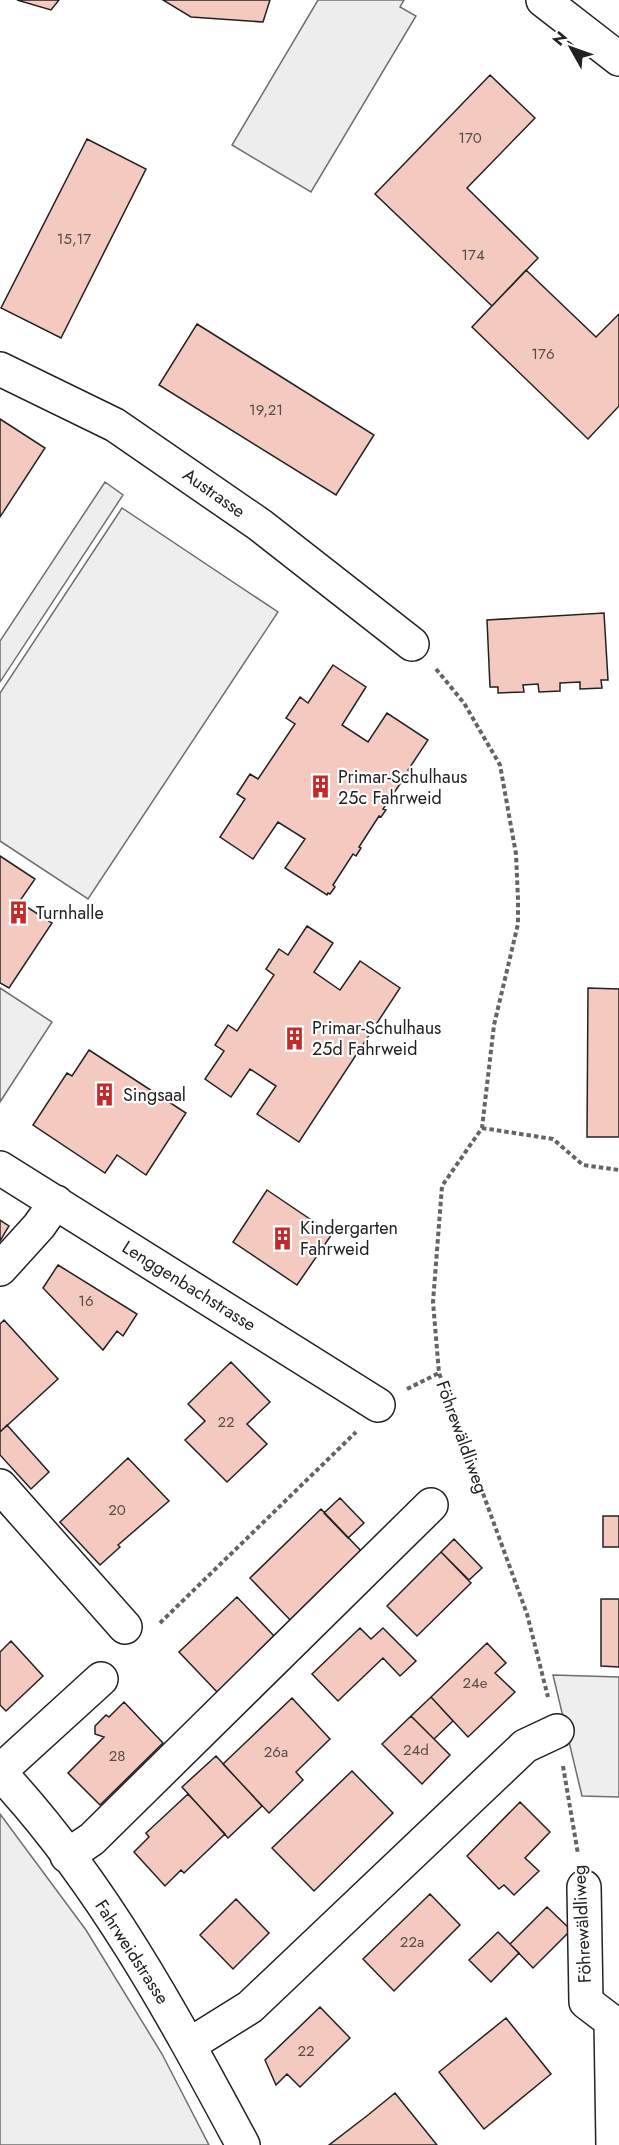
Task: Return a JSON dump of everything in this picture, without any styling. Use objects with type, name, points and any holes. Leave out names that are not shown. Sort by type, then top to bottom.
[{"type":"street","points":[[543,0],[619,59]]},
{"type":"street","name":"Austrasse","points":[[0,369],[115,425],[260,525],[412,644]]},
{"type":"street","name":"Lenggenbachstrasse","points":[[0,1168],[378,1405]]},
{"type":"street","points":[[0,1269],[39,1226],[56,1202]]},
{"type":"street","points":[[0,1486],[139,1628]]},
{"type":"street","points":[[68,1856],[92,1839],[431,1505]]},
{"type":"street","points":[[0,1772],[101,1679]]},
{"type":"street","points":[[189,2045],[250,2007],[525,1746],[557,1731]]},
{"type":"street","name":"Fahrweidstrasse","points":[[0,1772],[68,1856],[126,1938],[189,2045],[243,2145]]},
{"type":"street","name":"Föhrewäldliweg","points":[[584,1887],[586,2002],[611,2020],[614,2145]]},
{"type":"path","name":"Föhrewäldliweg","points":[[412,644],[464,703],[500,765],[516,854],[518,924],[494,1025],[482,1128],[442,1186],[433,1302],[439,1374],[527,1614],[557,1731],[584,1887]]},
{"type":"path","points":[[482,1128],[553,1138],[583,1165],[619,1170]]},
{"type":"path","points":[[139,1628],[345,1445],[378,1405]]},
{"type":"shaded area","points":[[318,0],[404,0],[400,7],[416,16],[311,192],[232,145]]},
{"type":"shaded area","points":[[105,482],[123,495],[0,682],[0,641]]},
{"type":"shaded area","points":[[122,508],[278,612],[88,899],[0,841],[0,693]]},
{"type":"shaded area","points":[[0,988],[52,1022],[0,1102]]},
{"type":"shaded area","points":[[553,1675],[619,1677],[619,1797],[582,1796]]},
{"type":"shaded area","points":[[0,1814],[86,1930],[162,2054],[209,2145],[0,2145]]},
{"type":"building","points":[[17,0],[59,0],[51,10]]},
{"type":"building","points":[[163,0],[270,0],[263,22],[191,17]]},
{"type":"building","points":[[490,75],[535,118],[467,188],[538,258],[492,306],[375,194]]},
{"type":"building","points":[[87,139],[146,169],[61,338],[1,308]]},
{"type":"building","points":[[526,270],[596,337],[619,314],[619,406],[588,439],[472,327]]},
{"type":"building","points":[[197,324],[374,435],[336,495],[159,385]]},
{"type":"building","points":[[0,419],[45,448],[0,517]]},
{"type":"building","points":[[604,613],[608,680],[601,680],[602,688],[580,689],[580,682],[560,683],[560,691],[539,692],[538,684],[523,685],[524,692],[498,693],[498,687],[490,687],[487,620]]},
{"type":"building","name":"Primar-Schulhaus 25c Fahrweid","points":[[333,665],[366,687],[342,725],[368,742],[387,713],[428,740],[408,770],[411,772],[406,779],[404,778],[383,809],[386,810],[381,817],[379,816],[359,847],[361,848],[356,856],[353,854],[333,885],[335,887],[327,895],[285,868],[305,839],[278,822],[253,859],[220,837],[245,799],[237,794],[250,774],[258,779],[295,724],[286,718],[300,697],[308,703]]},
{"type":"building","name":"Turnhalle","points":[[0,856],[35,879],[19,902],[52,923],[9,988],[0,983]]},
{"type":"building","name":"Primar-Schulhaus 25d Fahrweid","points":[[307,926],[333,943],[314,972],[340,990],[360,961],[400,988],[299,1142],[257,1114],[276,1086],[250,1069],[231,1097],[205,1079],[224,1051],[215,1045],[228,1025],[237,1031],[274,975],[266,969],[279,949],[288,955]]},
{"type":"building","points":[[588,988],[619,989],[619,1137],[587,1137]]},
{"type":"building","name":"Singsaal","points":[[89,1050],[186,1113],[146,1175],[117,1155],[105,1173],[33,1125],[67,1073],[72,1076]]},
{"type":"building","name":"Kindergarten Fahrweid","points":[[267,1190],[332,1234],[297,1285],[233,1242]]},
{"type":"building","points":[[0,1220],[9,1226],[0,1241]]},
{"type":"building","points":[[58,1265],[137,1314],[123,1336],[117,1331],[103,1350],[43,1288]]},
{"type":"building","points":[[4,1320],[58,1379],[0,1432],[0,1324]]},
{"type":"building","points":[[231,1362],[270,1402],[247,1424],[267,1444],[227,1482],[185,1440],[205,1421],[188,1404]]},
{"type":"building","points":[[7,1425],[49,1472],[31,1489],[0,1455],[0,1432]]},
{"type":"building","points":[[128,1458],[169,1501],[118,1545],[120,1547],[100,1565],[60,1522]]},
{"type":"building","points":[[340,1498],[364,1523],[348,1538],[324,1513]]},
{"type":"building","points":[[321,1509],[364,1554],[293,1623],[250,1578]]},
{"type":"building","points":[[603,1516],[619,1516],[619,1547],[603,1547]]},
{"type":"building","points":[[454,1539],[482,1568],[469,1580],[441,1552]]},
{"type":"building","points":[[441,1552],[471,1583],[417,1636],[387,1606]]},
{"type":"building","points":[[237,1597],[276,1638],[218,1693],[179,1652]]},
{"type":"building","points":[[601,1599],[619,1599],[619,1667],[601,1666]]},
{"type":"building","points":[[360,1628],[371,1639],[383,1628],[416,1661],[400,1676],[383,1658],[338,1701],[312,1674]]},
{"type":"building","points":[[11,1641],[43,1676],[6,1711],[0,1705],[0,1652]]},
{"type":"building","points":[[487,1643],[506,1663],[495,1673],[515,1692],[468,1737],[431,1697]]},
{"type":"building","points":[[431,1697],[453,1721],[434,1739],[411,1716]]},
{"type":"building","points":[[292,1698],[330,1739],[296,1772],[303,1780],[269,1813],[223,1764]]},
{"type":"building","points":[[124,1702],[163,1743],[100,1805],[68,1773],[104,1737],[95,1734],[95,1726],[106,1715],[109,1717]]},
{"type":"building","points":[[411,1716],[450,1755],[422,1784],[382,1744]]},
{"type":"building","points":[[216,1756],[262,1806],[228,1838],[182,1787]]},
{"type":"building","points":[[352,1771],[393,1813],[314,1891],[272,1848]]},
{"type":"building","points":[[188,1794],[225,1834],[184,1873],[181,1870],[165,1886],[134,1852],[149,1837],[146,1833]]},
{"type":"building","points":[[520,1802],[550,1832],[525,1858],[539,1871],[514,1895],[504,1885],[499,1889],[467,1856]]},
{"type":"building","points":[[430,1894],[460,1925],[394,1991],[363,1959]]},
{"type":"building","points":[[236,1899],[269,1933],[233,1969],[200,1935]]},
{"type":"building","points":[[547,1907],[571,1930],[533,1968],[510,1944]]},
{"type":"building","points":[[498,1932],[519,1953],[491,1982],[469,1960]]},
{"type":"building","points":[[320,2007],[350,2038],[300,2087],[287,2074],[276,2085],[265,2060]]},
{"type":"building","points":[[506,2018],[551,2074],[484,2129],[439,2072]]},
{"type":"building","points":[[395,2093],[437,2145],[329,2145],[368,2115]]},
{"type":"place","name":"Primar-Schulhaus 25c Fahrweid","points":[[320,787]]},
{"type":"place","name":"Turnhalle","points":[[18,913]]},
{"type":"place","name":"Primar-Schulhaus 25d Fahrweid","points":[[294,1038]]},
{"type":"place","name":"Singsaal","points":[[105,1095]]},
{"type":"place","name":"Kindergarten Fahrweid","points":[[282,1238]]}]
